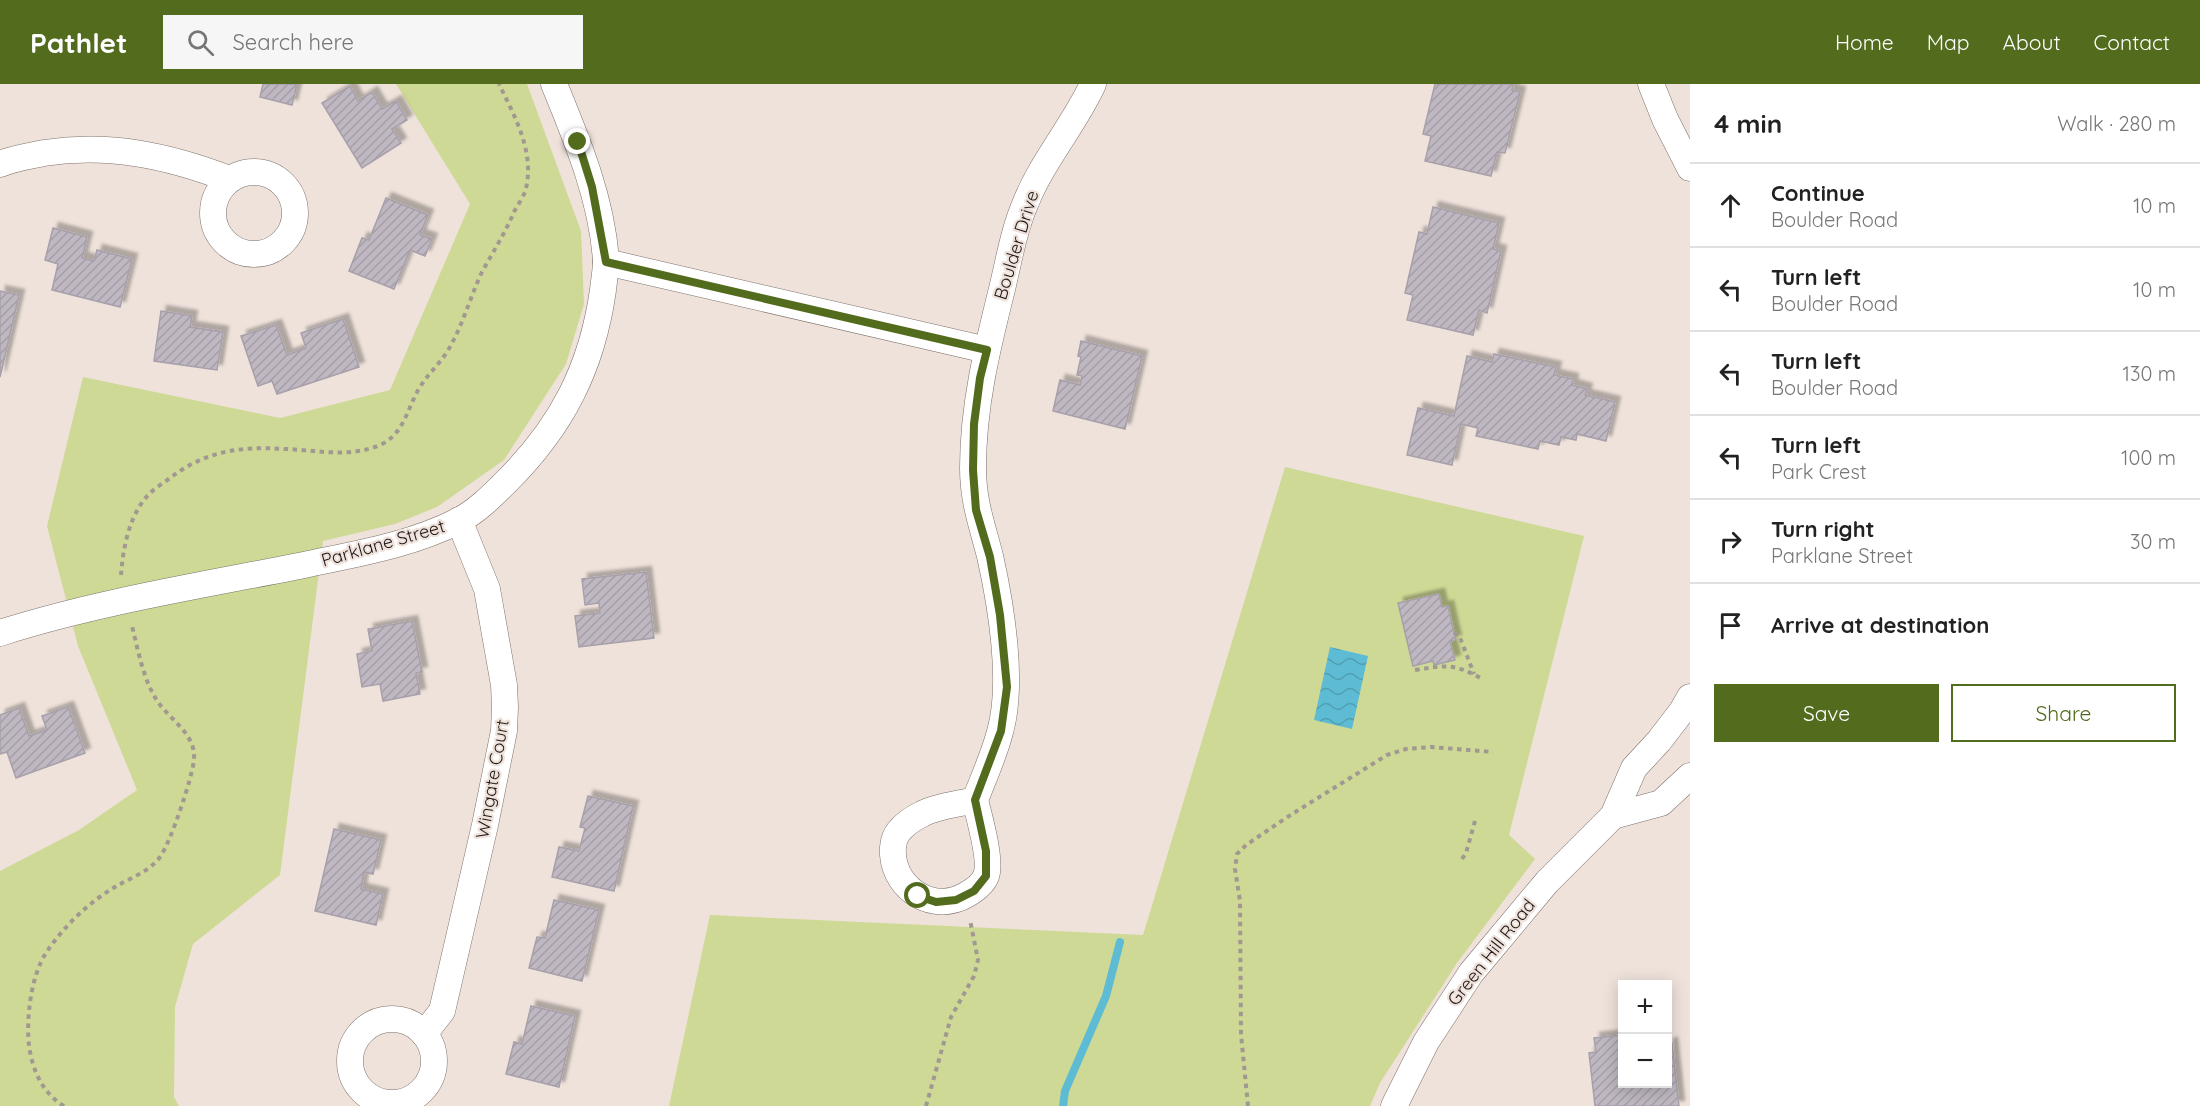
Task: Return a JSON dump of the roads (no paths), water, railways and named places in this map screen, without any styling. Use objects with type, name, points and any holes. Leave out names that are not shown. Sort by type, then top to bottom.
[{"type":"street","name":"Parklane Street","points":[[0,633],[81,610],[365,552],[420,536],[459,520],[488,500],[530,458],[558,419],[572,394],[591,343],[600,310],[606,262],[592,187],[578,142],[554,84]]},
{"type":"street","name":"Boulder Drive","points":[[975,800],[1001,731],[1007,687],[1000,615],[990,557],[976,510],[973,470],[974,424],[980,378],[1014,237],[1025,203],[1039,175],[1085,102],[1093,84]]},
{"type":"street","points":[[1651,84],[1665,119],[1690,168]]},
{"type":"street","points":[[0,164],[12,158],[58,151],[104,150],[146,154],[188,163],[229,179]]},
{"type":"street","points":[[606,262],[987,350]]},
{"type":"street","name":"Wingate Court","points":[[424,1034],[442,1011],[504,731],[504,685],[487,589],[459,520]]},
{"type":"street","name":"Green Hill Road","points":[[1394,1106],[1426,1042],[1471,973],[1547,882],[1613,816],[1634,768],[1659,741],[1690,697]]},
{"type":"street","name":"Green Hill Road","points":[[1613,816],[1661,803],[1690,776]]},
{"type":"street","points":[[975,800],[986,851],[986,876],[974,891],[956,900],[936,902],[918,896],[903,884],[893,866],[892,847],[899,830],[924,813],[975,800]]},
{"type":"water","points":[[1330,647],[1368,656],[1352,729],[1314,720]]},
{"type":"waterway","points":[[1063,1106],[1065,1091],[1106,996],[1120,942]]}]
